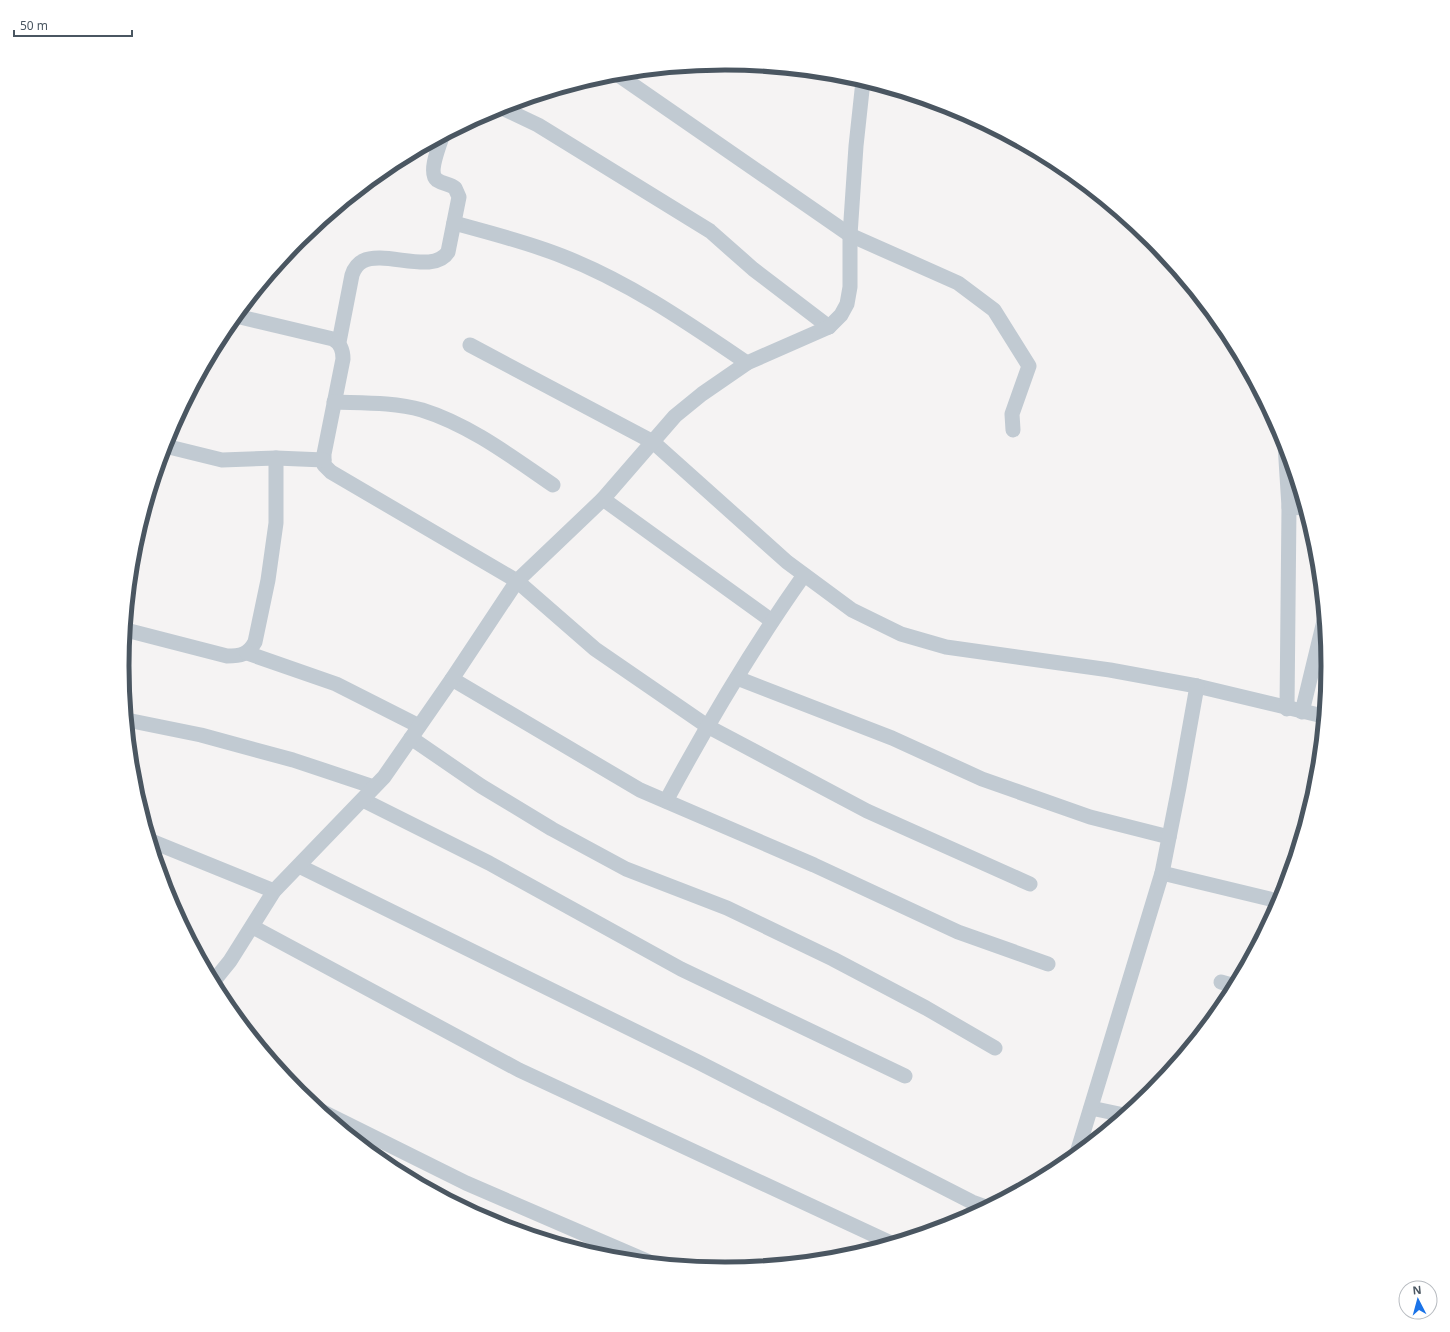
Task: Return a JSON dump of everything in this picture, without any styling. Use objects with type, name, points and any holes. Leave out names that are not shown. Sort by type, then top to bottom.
[{"type":"street","points":[[624,79],[850,235],[958,283],[994,310],[1029,366],[1012,414],[1013,430]]},
{"type":"street","points":[[217,977],[253,926],[274,891],[384,777],[452,680],[517,581],[603,499],[681,412],[702,394],[747,363],[829,327],[841,315],[847,304],[850,287],[850,235],[861,86]]},
{"type":"street","points":[[509,111],[538,124],[710,231],[753,269],[829,327]]},
{"type":"street","points":[[441,142],[434,173],[435,178],[451,185],[459,197],[448,252],[434,262],[373,258],[363,261],[356,266],[352,275],[339,342],[343,354],[324,460],[326,468],[517,581],[595,649],[707,726],[867,811],[1030,884]]},
{"type":"street","points":[[454,223],[513,239],[563,256],[621,283],[676,315],[747,363]]},
{"type":"street","points":[[242,317],[333,339],[339,342]]},
{"type":"street","points":[[470,345],[654,442],[787,562],[804,575],[852,610],[908,636],[946,647],[1110,670],[1197,686],[1287,709],[1319,715]]},
{"type":"street","points":[[334,402],[382,403],[421,410],[460,425],[553,485]]},
{"type":"street","points":[[171,447],[222,460],[276,458],[324,460]]},
{"type":"street","points":[[130,631],[226,656],[239,656],[247,653],[255,642],[272,551],[276,523],[276,458]]},
{"type":"street","points":[[1286,467],[1289,507],[1287,709]]},
{"type":"street","points":[[603,499],[772,621]]},
{"type":"street","points":[[1289,507],[1300,508]]},
{"type":"street","points":[[666,801],[707,726],[772,621],[804,575]]},
{"type":"street","points":[[1302,712],[1320,637]]},
{"type":"street","points":[[247,653],[336,684],[419,726]]},
{"type":"street","points":[[737,678],[892,738],[982,779],[1090,817],[1169,837]]},
{"type":"street","points":[[452,680],[640,790],[814,865],[958,932],[1048,964]]},
{"type":"street","points":[[1079,1145],[1162,873],[1197,686]]},
{"type":"street","points":[[132,721],[201,734],[293,760],[374,787]]},
{"type":"street","points":[[411,738],[494,793],[552,829],[626,869],[727,908],[926,1008],[995,1048]]},
{"type":"street","points":[[362,800],[489,863],[681,969],[905,1076]]},
{"type":"street","points":[[157,844],[274,891]]},
{"type":"street","points":[[299,866],[691,1058],[965,1199],[980,1205]]},
{"type":"street","points":[[1162,873],[1270,899]]},
{"type":"street","points":[[253,926],[519,1070],[885,1240]]},
{"type":"street","points":[[1091,1108],[1118,1114]]},
{"type":"street","points":[[337,1118],[466,1183],[632,1255]]}]
